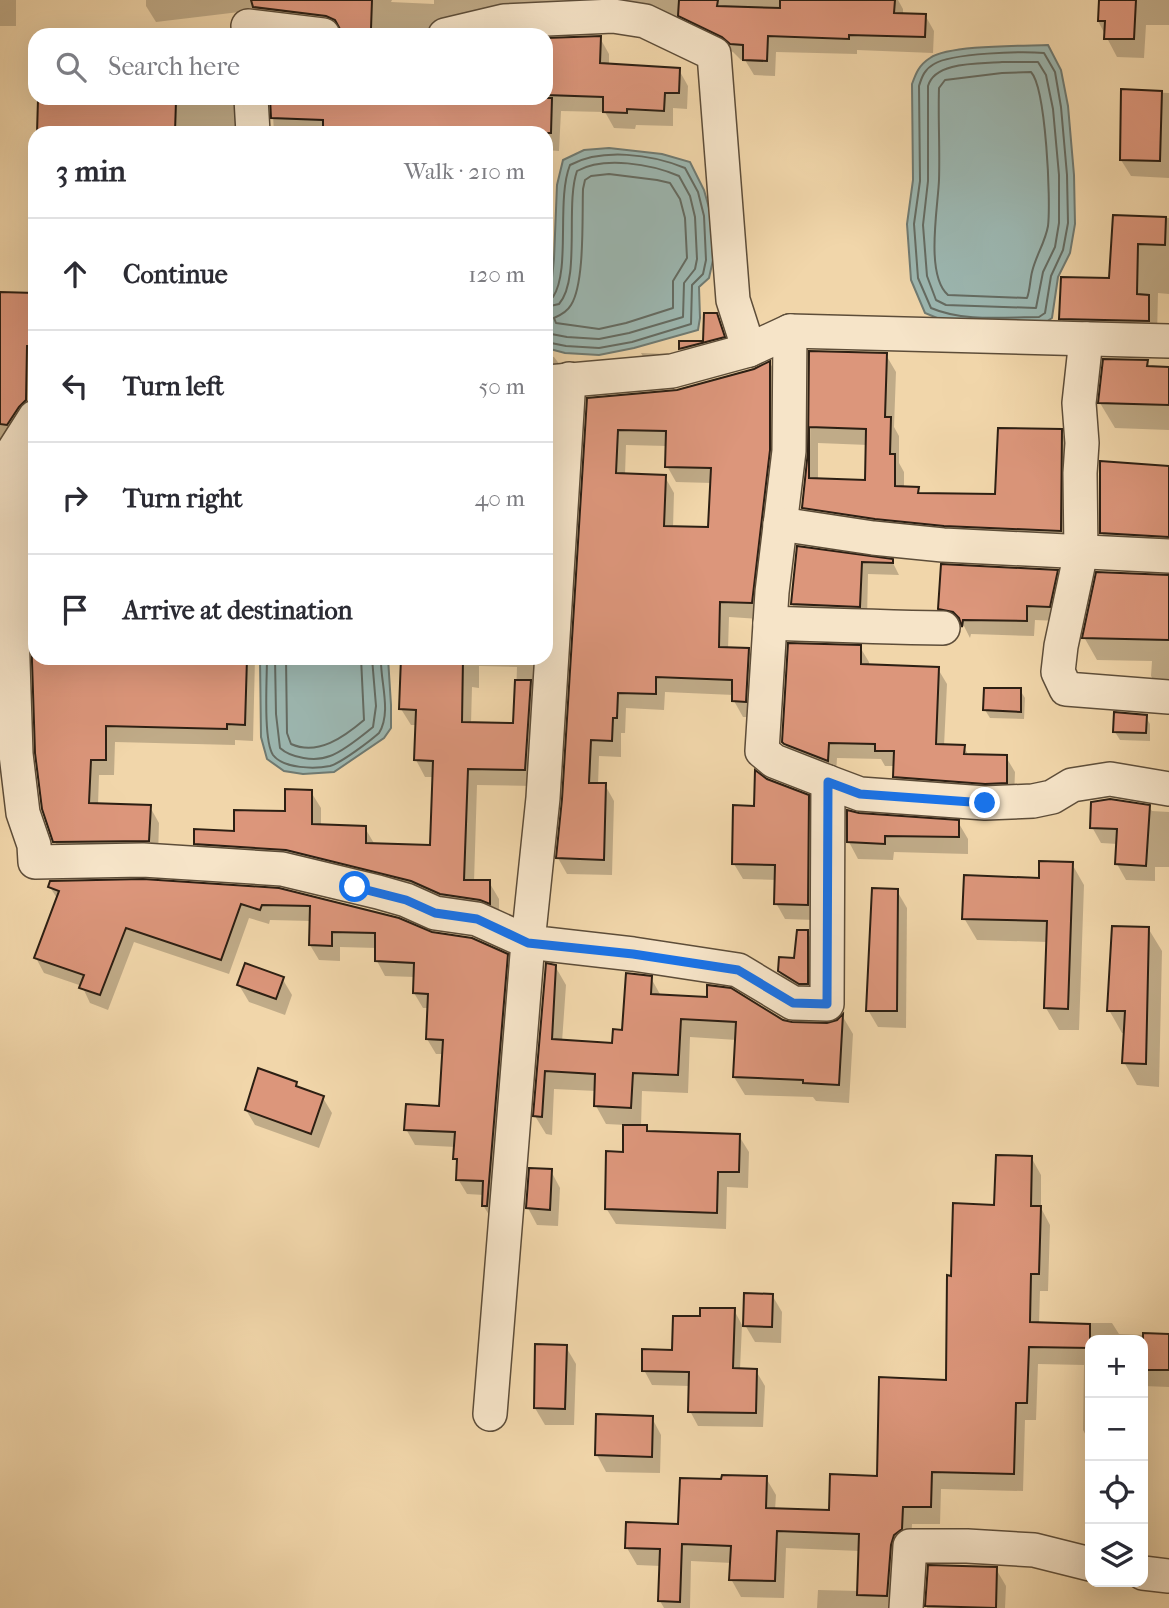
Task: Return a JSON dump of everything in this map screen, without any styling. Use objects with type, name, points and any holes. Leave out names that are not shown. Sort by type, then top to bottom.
[{"type":"street","points":[[474,28],[504,21],[613,16],[645,21],[714,54],[733,300],[749,349]]},
{"type":"street","points":[[245,20],[287,28]]},
{"type":"street","points":[[251,105],[253,126]]},
{"type":"street","points":[[790,331],[789,452],[770,623],[762,751],[774,761],[860,794],[985,803],[1033,801],[1052,797],[1072,785],[1110,779],[1169,789]]},
{"type":"street","points":[[553,492],[557,381],[672,371],[749,349],[790,331],[1169,341]]},
{"type":"street","points":[[1086,339],[1079,403],[1082,443],[1081,552],[1058,672],[1066,689],[1169,697]]},
{"type":"street","points":[[28,428],[12,453],[12,645],[16,754],[13,822],[34,845],[34,862],[143,860],[282,869],[379,892],[435,913],[477,919],[528,943],[633,954],[738,970],[793,1003],[827,1004],[828,782]]},
{"type":"street","points":[[780,524],[943,545],[1169,556]]},
{"type":"street","points":[[770,623],[824,623],[868,628],[943,628]]},
{"type":"street","points":[[490,1414],[542,798],[547,665]]},
{"type":"street","points":[[906,1608],[910,1546],[1034,1550],[1085,1563]]},
{"type":"street","points":[[1148,1574],[1169,1576]]},
{"type":"water","points":[[1048,45],[1061,70],[1068,106],[1075,224],[1070,253],[1058,277],[1052,318],[1043,324],[942,320],[925,313],[911,280],[907,224],[913,180],[912,84],[917,73],[930,58],[953,51]]},
{"type":"water","points":[[609,148],[662,154],[690,162],[704,190],[711,215],[713,260],[709,278],[699,287],[698,330],[599,355],[553,350],[557,185],[563,160],[584,150]]},
{"type":"water","points":[[260,665],[388,665],[391,728],[384,738],[334,772],[303,774],[284,771],[267,759],[261,737]]},
{"type":"building","points":[[251,0],[372,0],[371,28],[339,28],[335,20],[326,16],[253,7]]},
{"type":"building","points":[[679,0],[718,0],[717,6],[780,8],[780,0],[895,0],[894,13],[926,14],[925,37],[849,35],[849,39],[768,36],[767,61],[743,60],[743,45],[730,44],[722,37],[678,16]]},
{"type":"building","points":[[1099,0],[1136,0],[1134,39],[1104,39],[1105,21],[1098,21]]},
{"type":"building","points":[[601,36],[600,63],[680,68],[679,93],[665,93],[664,111],[627,109],[627,113],[603,112],[603,97],[553,95],[553,38]]},
{"type":"building","points":[[1121,89],[1162,91],[1160,161],[1120,160]]},
{"type":"building","points":[[38,105],[176,105],[175,126],[37,126]]},
{"type":"building","points":[[270,105],[552,105],[551,126],[323,126],[323,120],[271,118]]},
{"type":"building","points":[[1113,215],[1166,217],[1165,245],[1138,244],[1137,294],[1149,295],[1149,321],[1059,319],[1061,277],[1109,278]]},
{"type":"building","points":[[0,292],[28,293],[26,400],[7,425],[0,424]]},
{"type":"building","points":[[704,313],[717,313],[725,337],[679,349],[679,341],[703,341]]},
{"type":"building","points":[[809,351],[887,353],[885,417],[891,417],[890,454],[895,454],[895,486],[919,487],[918,493],[995,494],[998,428],[1062,429],[1061,531],[944,526],[802,508],[808,451]],"holes":[[[809,427],[866,429],[865,480],[809,478]]]},
{"type":"building","points":[[1103,359],[1148,360],[1147,366],[1169,367],[1169,405],[1098,403]]},
{"type":"building","points":[[770,361],[770,450],[752,603],[720,602],[719,647],[749,648],[746,702],[732,701],[732,680],[656,677],[656,694],[618,693],[617,718],[613,718],[612,741],[591,740],[589,783],[606,783],[604,860],[556,858],[587,398],[677,390],[754,369]],"holes":[[[618,430],[666,431],[665,467],[711,468],[708,527],[664,526],[666,475],[616,473]]]},
{"type":"building","points":[[1100,461],[1169,466],[1169,537],[1100,533]]},
{"type":"building","points":[[797,546],[893,559],[893,563],[862,562],[860,607],[791,604]]},
{"type":"building","points":[[941,564],[1058,570],[1050,607],[1027,606],[1027,621],[963,620],[962,627],[953,612],[938,609]]},
{"type":"building","points":[[1096,572],[1169,575],[1169,640],[1082,638]]},
{"type":"building","points":[[788,643],[861,645],[861,664],[939,667],[936,744],[965,745],[964,754],[1007,755],[1007,783],[985,784],[893,777],[894,751],[875,751],[875,744],[829,743],[828,761],[784,744]]},
{"type":"building","points":[[32,665],[247,665],[245,725],[227,724],[227,729],[106,726],[106,760],[91,760],[89,803],[151,805],[149,841],[53,842],[42,809],[35,753]]},
{"type":"building","points":[[401,665],[463,665],[462,722],[513,723],[515,680],[531,680],[525,770],[468,769],[464,880],[490,880],[490,904],[440,894],[411,881],[286,850],[194,844],[194,829],[234,831],[234,810],[285,811],[285,789],[312,790],[312,824],[366,826],[366,843],[430,845],[433,761],[414,760],[416,710],[399,709]]},
{"type":"building","points":[[984,688],[1021,688],[1021,712],[983,710]]},
{"type":"building","points":[[1114,712],[1147,715],[1146,733],[1113,732]]},
{"type":"building","points":[[755,770],[767,779],[809,795],[808,905],[774,904],[775,865],[732,864],[733,805],[754,806]]},
{"type":"building","points":[[1110,799],[1150,805],[1146,866],[1115,864],[1117,829],[1090,828],[1091,802]]},
{"type":"building","points":[[847,810],[959,820],[959,837],[885,836],[885,844],[847,842]]},
{"type":"building","points":[[1039,861],[1073,862],[1068,1009],[1044,1008],[1047,921],[962,919],[964,875],[1039,878]]},
{"type":"building","points":[[143,879],[279,888],[399,918],[432,932],[472,938],[508,954],[487,1206],[482,1206],[483,1181],[456,1180],[457,1159],[453,1159],[455,1132],[404,1130],[406,1104],[439,1106],[443,1040],[426,1039],[428,994],[413,993],[414,963],[375,961],[375,933],[332,932],[332,946],[309,945],[310,906],[262,905],[260,910],[241,904],[221,960],[126,928],[100,995],[79,988],[84,975],[34,958],[59,891],[48,887],[50,881]]},
{"type":"building","points":[[872,888],[898,889],[897,1011],[866,1011]]},
{"type":"building","points":[[1112,926],[1149,927],[1146,1064],[1122,1063],[1125,1011],[1107,1011]]},
{"type":"building","points":[[797,930],[808,930],[808,984],[799,984],[778,971],[779,957],[794,958]]},
{"type":"building","points":[[245,963],[284,977],[276,999],[237,985]]},
{"type":"building","points":[[546,963],[556,965],[552,1039],[612,1043],[613,1029],[622,1030],[626,973],[652,976],[651,994],[707,997],[707,985],[731,988],[783,1020],[827,1023],[837,1020],[843,1014],[839,1085],[803,1083],[803,1080],[733,1077],[736,1022],[681,1019],[678,1075],[633,1073],[631,1108],[594,1106],[595,1074],[545,1071],[542,1117],[533,1116]]},
{"type":"building","points":[[258,1068],[297,1082],[296,1086],[324,1096],[311,1134],[245,1110]]},
{"type":"building","points":[[623,1125],[647,1125],[647,1131],[740,1134],[739,1172],[718,1172],[717,1213],[605,1209],[606,1151],[623,1152]]},
{"type":"building","points":[[996,1155],[1032,1156],[1031,1206],[1041,1206],[1039,1274],[1031,1274],[1030,1322],[1090,1324],[1090,1335],[1085,1335],[1085,1348],[1029,1347],[1027,1403],[1016,1403],[1014,1474],[932,1472],[931,1507],[903,1507],[902,1529],[894,1535],[891,1545],[887,1596],[857,1595],[859,1534],[777,1531],[775,1581],[729,1580],[731,1546],[682,1544],[680,1602],[658,1601],[660,1549],[625,1548],[626,1522],[678,1524],[680,1478],[767,1476],[766,1508],[829,1510],[830,1474],[877,1476],[879,1377],[946,1380],[947,1275],[951,1276],[953,1203],[994,1205]]},
{"type":"building","points":[[529,1168],[552,1169],[550,1210],[526,1208]]},
{"type":"building","points":[[744,1293],[773,1294],[772,1327],[743,1326]]},
{"type":"building","points":[[700,1308],[735,1308],[733,1368],[757,1369],[756,1413],[688,1412],[689,1372],[642,1371],[642,1349],[672,1350],[673,1316],[700,1316]]},
{"type":"building","points":[[1169,1334],[1169,1370],[1148,1370],[1148,1335],[1143,1335]]},
{"type":"building","points":[[535,1344],[567,1345],[565,1409],[534,1408]]},
{"type":"building","points":[[596,1414],[653,1416],[652,1457],[595,1455]]},
{"type":"building","points":[[928,1565],[997,1567],[996,1608],[925,1606]]},
{"type":"route","points":[[355,887],[406,900],[435,913],[477,919],[528,943],[633,954],[738,970],[793,1003],[827,1004],[828,782],[860,794],[985,803]]}]
